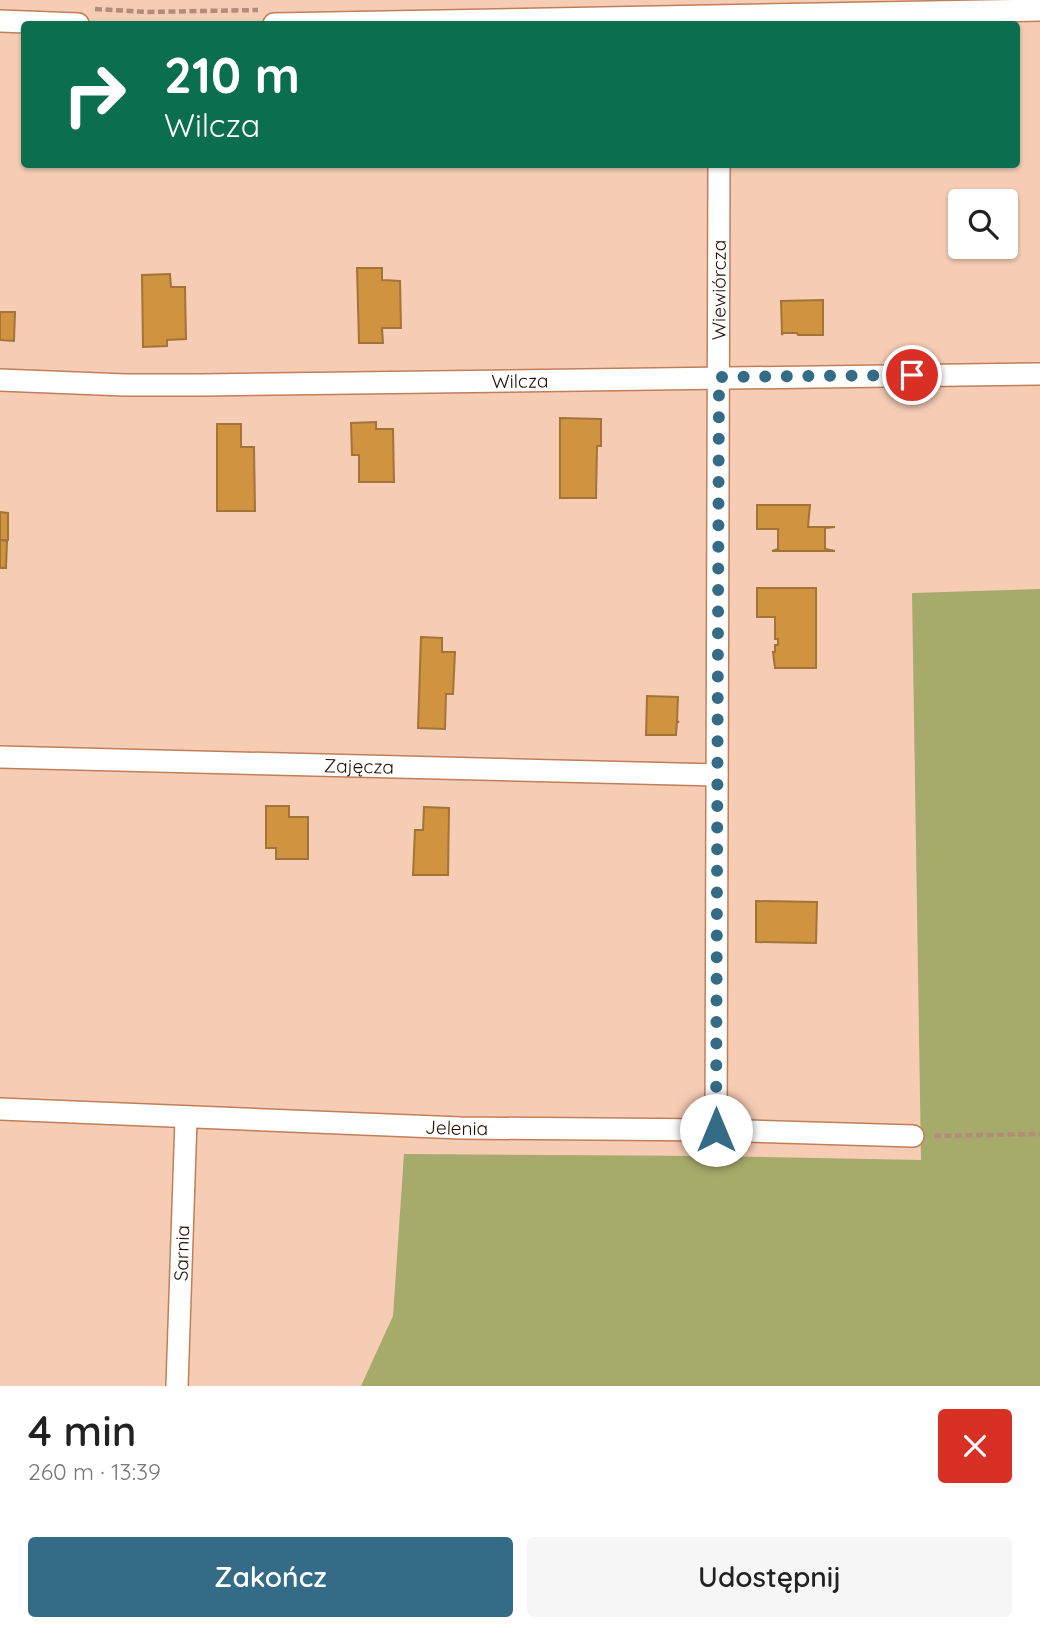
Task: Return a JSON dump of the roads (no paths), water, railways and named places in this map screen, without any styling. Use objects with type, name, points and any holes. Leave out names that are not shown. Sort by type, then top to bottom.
[{"type":"street","points":[[395,21],[719,13],[1040,10]]},
{"type":"street","points":[[0,21],[21,22]]},
{"type":"street","name":"Wiewiórcza","points":[[716,1130],[719,168]]},
{"type":"street","name":"Wilcza","points":[[0,380],[177,385],[1040,374]]},
{"type":"street","name":"Zajęcza","points":[[0,757],[717,775]]},
{"type":"street","name":"Jelenia","points":[[0,1109],[186,1119],[461,1128],[716,1130],[913,1136]]},
{"type":"street","name":"Sarnia","points":[[177,1386],[186,1119]]}]
